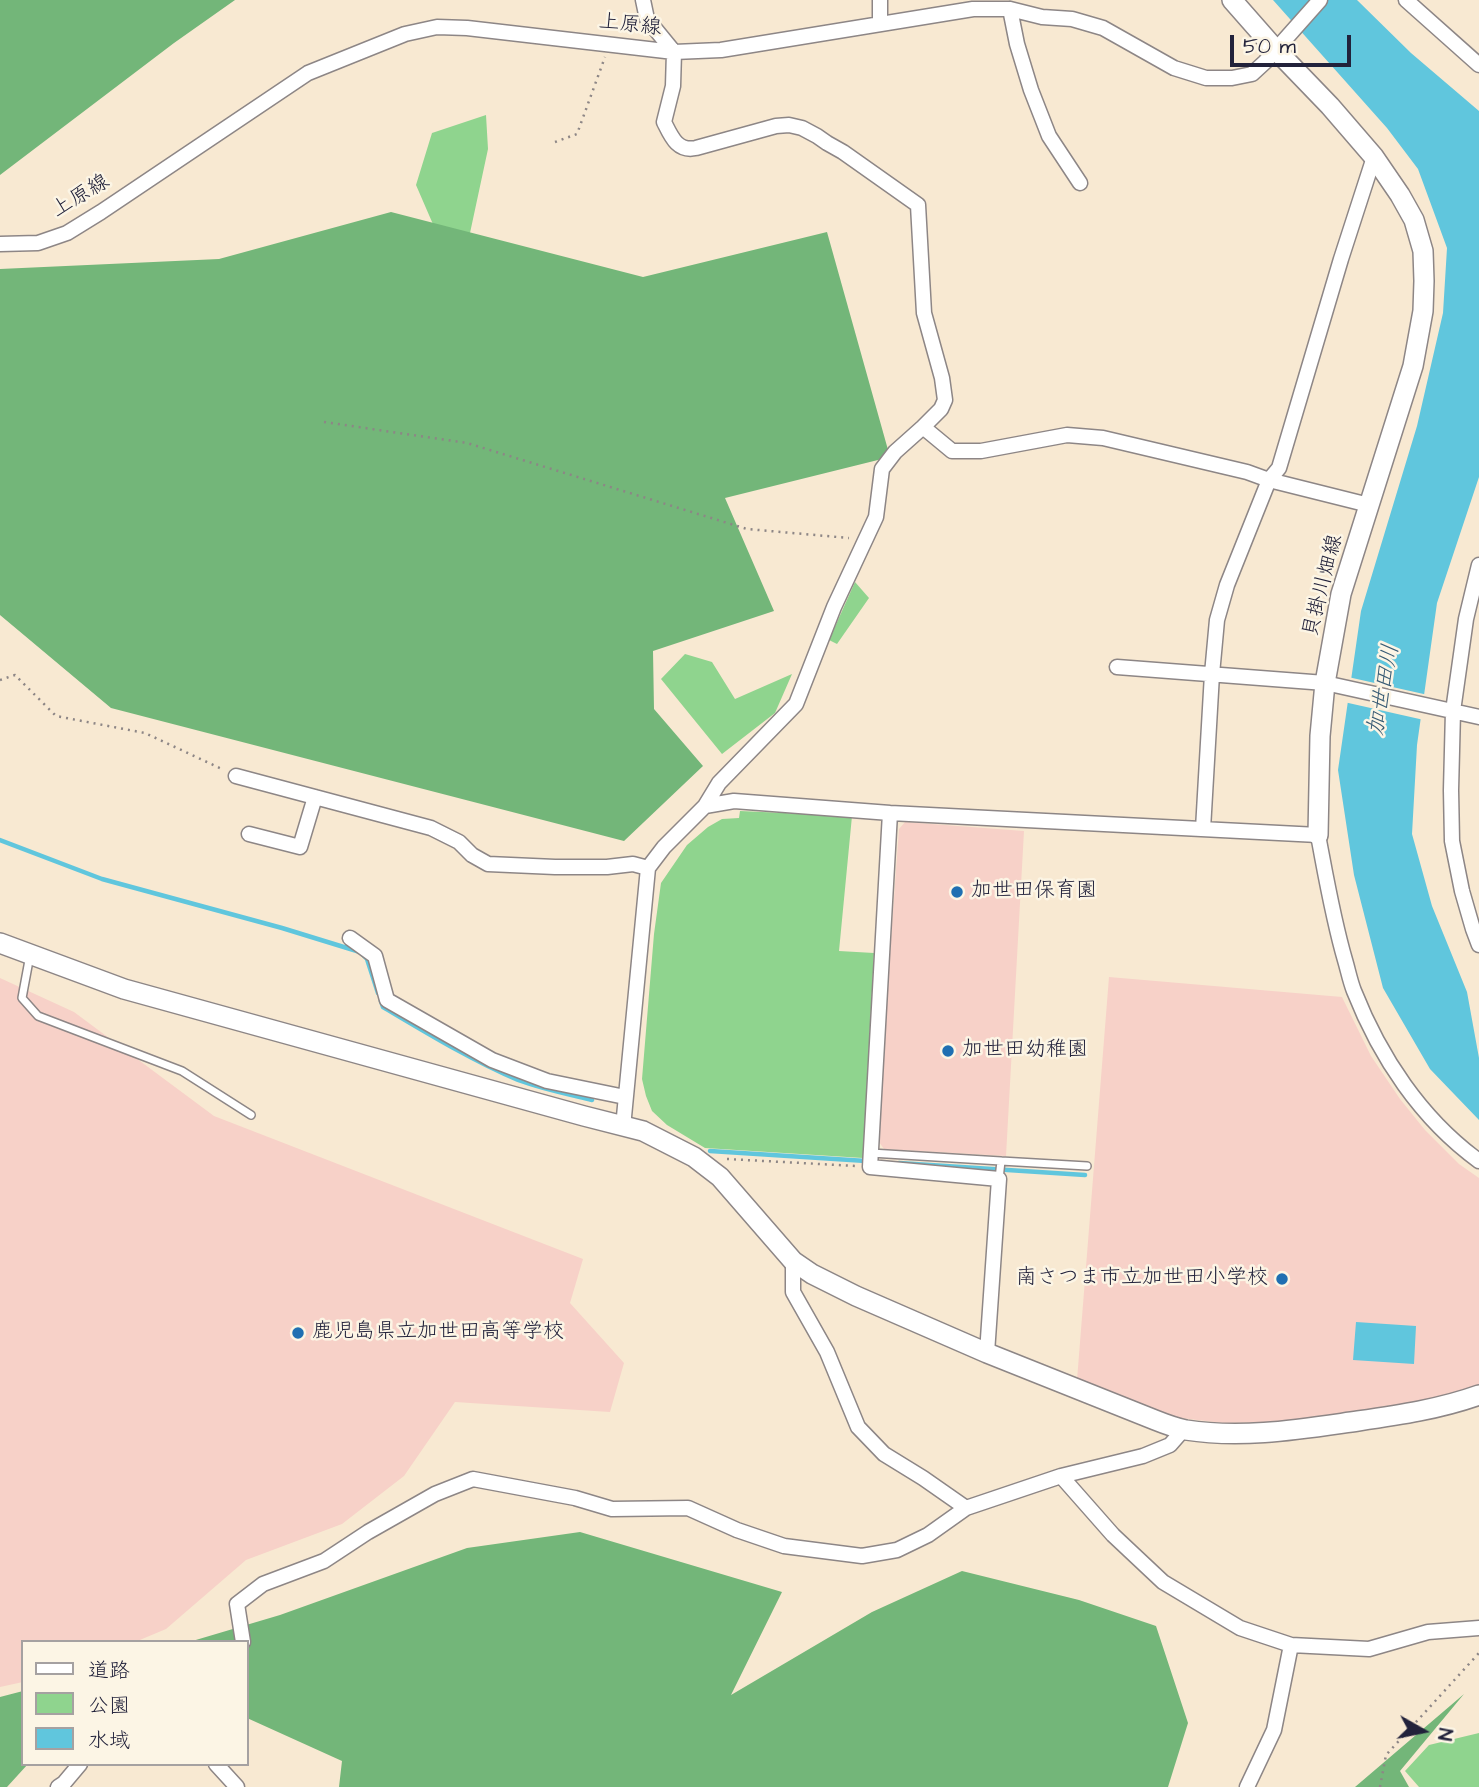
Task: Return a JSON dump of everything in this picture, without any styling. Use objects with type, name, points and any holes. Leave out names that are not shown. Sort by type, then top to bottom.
[{"type":"street","points":[[623,1127],[648,868],[664,847],[705,806],[719,783],[796,704],[834,607],[876,517],[883,469],[895,452],[923,427],[945,400],[925,313],[918,205],[843,152],[802,128],[776,126],[696,148],[682,147],[671,137],[664,122],[673,86],[674,52],[647,19],[643,0]]},
{"type":"street","points":[[880,0],[880,23]]},
{"type":"street","name":"貝掛川畑線","points":[[1232,0],[1274,43],[1374,157],[1400,194],[1414,220],[1423,251],[1423,311],[1413,366],[1341,594],[1319,748],[1318,835],[1334,922],[1353,990],[1378,1042],[1401,1083],[1433,1121],[1479,1161]]},
{"type":"street","name":"上原線","points":[[0,244],[38,243],[67,233],[308,73],[405,34],[437,27],[467,28],[674,52],[721,50],[973,9],[1010,9],[1103,27],[1174,68],[1206,78],[1232,78],[1252,74],[1274,43],[1320,0]]},
{"type":"street","points":[[1406,0],[1479,65]]},
{"type":"street","points":[[1010,9],[1017,44],[1048,136],[1080,183]]},
{"type":"street","points":[[1203,829],[1217,620],[1227,585],[1269,480],[1279,468],[1374,157]]},
{"type":"street","points":[[923,427],[952,451],[981,451],[1067,435],[1102,438],[1247,472],[1369,505]]},
{"type":"street","points":[[1479,565],[1448,710],[1452,841],[1462,891],[1479,945]]},
{"type":"street","points":[[1117,667],[1330,684],[1479,717]]},
{"type":"street","points":[[236,776],[431,828],[458,842],[472,855],[488,864],[607,867],[633,864],[648,868]]},
{"type":"street","points":[[249,834],[300,847],[314,797]]},
{"type":"street","points":[[705,806],[734,801],[890,813],[1318,835]]},
{"type":"street","points":[[890,813],[871,1160],[1000,1170],[987,1353]]},
{"type":"street","points":[[350,938],[375,956],[387,1000],[492,1060],[547,1082],[625,1097]]},
{"type":"street","points":[[0,943],[124,989],[182,1006],[643,1131],[694,1157],[720,1177],[793,1261],[812,1273],[856,1296],[987,1353],[1184,1429],[1235,1434],[1297,1429],[1409,1413],[1454,1404],[1479,1395]]},
{"type":"street","points":[[793,1261],[793,1292],[827,1352],[858,1427],[884,1454],[966,1508]]},
{"type":"street","points":[[243,1640],[237,1604],[263,1584],[324,1561],[435,1494],[473,1479],[575,1498],[612,1508],[688,1508],[737,1530],[784,1546],[862,1556],[897,1550],[928,1535],[966,1508],[1061,1476],[1143,1456],[1170,1445],[1184,1429]]},
{"type":"street","points":[[1061,1476],[1114,1535],[1163,1582],[1240,1628],[1291,1645],[1369,1649],[1428,1632],[1479,1628]]},
{"type":"street","points":[[1247,1787],[1274,1730],[1291,1645]]},
{"type":"street","points":[[58,1787],[78,1766]]},
{"type":"street","points":[[218,1766],[237,1787]]},
{"type":"lane","points":[[30,955],[22,998],[38,1016],[182,1071],[251,1115]]},
{"type":"lane","points":[[1000,1170],[1087,1166]]},
{"type":"path","points":[[555,142],[578,134],[610,44]]},
{"type":"path","points":[[324,422],[467,443],[747,529],[866,539]]},
{"type":"path","points":[[0,680],[15,675],[56,716],[145,733],[236,776]]},
{"type":"path","points":[[694,1157],[871,1160]]},
{"type":"path","points":[[1380,1787],[1386,1755],[1479,1653]]},
{"type":"shaded area","points":[[905,822],[1024,831],[1006,1156],[884,1149],[879,1142],[899,829]]},
{"type":"shaded area","name":"南さつま市立加世田小学校","points":[[1109,977],[1342,997],[1371,1056],[1400,1099],[1425,1130],[1459,1164],[1479,1178],[1479,1387],[1426,1401],[1281,1422],[1223,1423],[1172,1417],[1077,1380]]},
{"type":"shaded area","name":"鹿児島県立加世田高等学校","points":[[0,978],[74,1012],[214,1116],[583,1259],[570,1303],[624,1363],[610,1412],[455,1402],[404,1476],[342,1524],[246,1560],[166,1629],[140,1640],[21,1640],[21,1682],[0,1687]]},
{"type":"green space","points":[[0,0],[235,0],[0,175]]},
{"type":"green space","points":[[486,115],[488,149],[464,261],[442,245],[416,185],[432,133]]},
{"type":"green space","points":[[391,212],[643,277],[827,232],[890,457],[725,498],[774,611],[653,651],[654,709],[703,766],[624,841],[111,708],[0,615],[0,269],[219,259]]},
{"type":"green space","points":[[855,582],[869,598],[837,644],[829,640]]},
{"type":"green space","points":[[685,654],[712,662],[735,699],[792,674],[775,713],[722,754],[661,679]]},
{"type":"green space","points":[[740,811],[852,816],[839,951],[874,953],[863,1158],[705,1148],[667,1125],[652,1111],[646,1096],[642,1079],[661,883],[687,845],[722,819],[739,818]]},
{"type":"green space","points":[[580,1532],[782,1592],[731,1695],[872,1612],[962,1571],[1079,1600],[1156,1626],[1188,1723],[1168,1787],[339,1787],[342,1761],[248,1718],[248,1640],[196,1640],[280,1615],[467,1548]]},
{"type":"green space","points":[[21,1692],[21,1766],[26,1766],[7,1787],[0,1787],[0,1697]]},
{"type":"green space","points":[[1464,1694],[1400,1771],[1409,1787],[1355,1787]]},
{"type":"green space","points":[[1479,1733],[1479,1787],[1419,1787],[1405,1771],[1429,1745]]},
{"type":"water","name":"加世田川","points":[[1273,0],[1357,0],[1411,53],[1479,111],[1479,477],[1437,603],[1417,745],[1412,834],[1432,906],[1467,992],[1479,1058],[1479,1120],[1430,1069],[1383,988],[1354,875],[1338,770],[1361,611],[1417,426],[1443,313],[1447,248],[1418,169],[1387,128]]},
{"type":"water","points":[[1356,1322],[1416,1326],[1414,1364],[1353,1360]]},
{"type":"pier","points":[[1348,677],[1428,695],[1424,720],[1344,702]]},
{"type":"waterway","points":[[0,840],[102,879],[360,952],[367,959],[378,993]]},
{"type":"waterway","points":[[381,1001],[383,1007],[449,1046],[518,1080],[592,1100]]},
{"type":"waterway","points":[[710,1151],[866,1161]]},
{"type":"waterway","points":[[899,1163],[1085,1175]]},
{"type":"place","name":"加世田保育園","points":[[957,892]]},
{"type":"place","name":"加世田幼稚園","points":[[948,1051]]},
{"type":"place","name":"南さつま市立加世田小学校","points":[[1282,1279]]},
{"type":"place","name":"鹿児島県立加世田高等学校","points":[[298,1333]]}]
